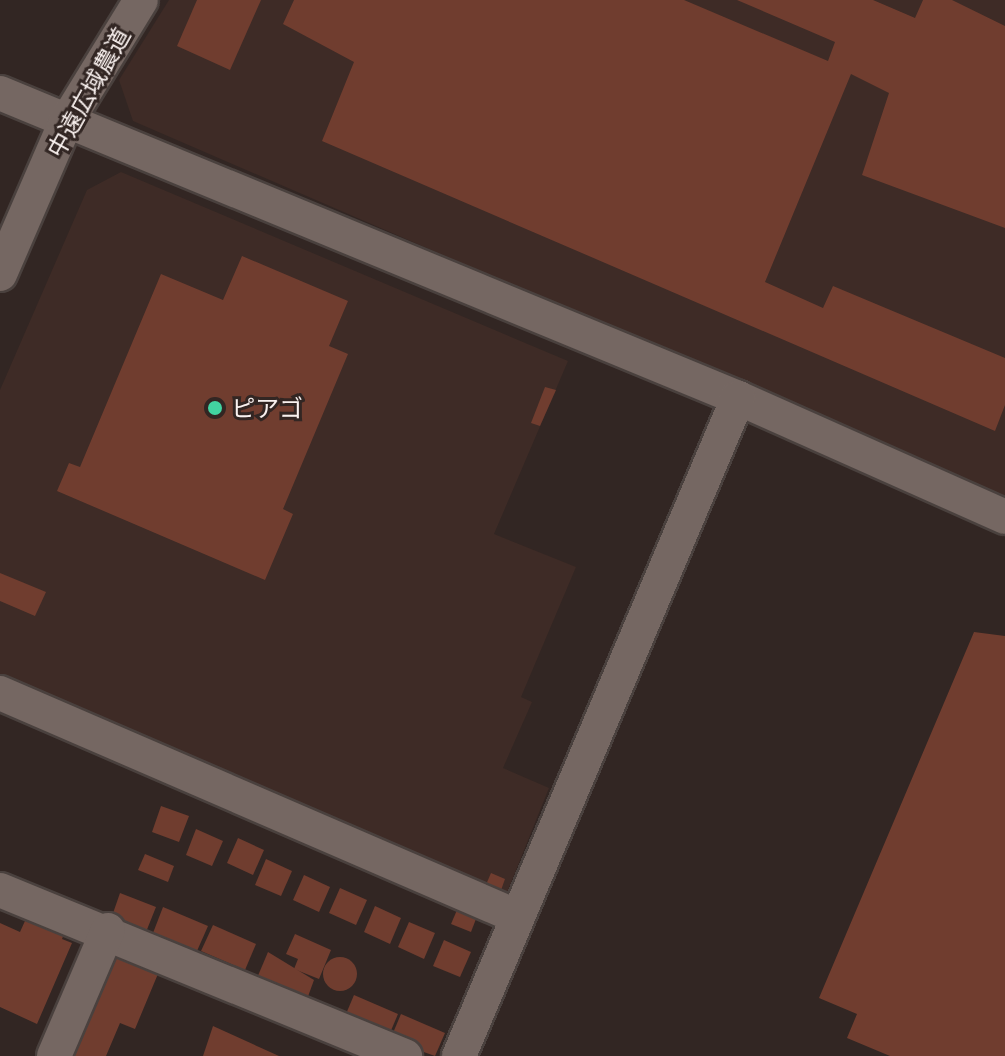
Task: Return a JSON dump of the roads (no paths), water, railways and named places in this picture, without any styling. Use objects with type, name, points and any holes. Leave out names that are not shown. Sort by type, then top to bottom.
[{"type":"street","name":"中遠広域農道","points":[[0,274],[65,124],[141,0]]},
{"type":"street","points":[[0,93],[65,124],[738,398],[1005,517]]},
{"type":"street","points":[[459,1056],[738,398]]},
{"type":"street","points":[[0,693],[518,917]]},
{"type":"street","points":[[0,890],[108,930],[405,1056]]},
{"type":"street","points":[[54,1056],[108,930]]},
{"type":"place","name":"ピアゴ","points":[[215,408]]}]
